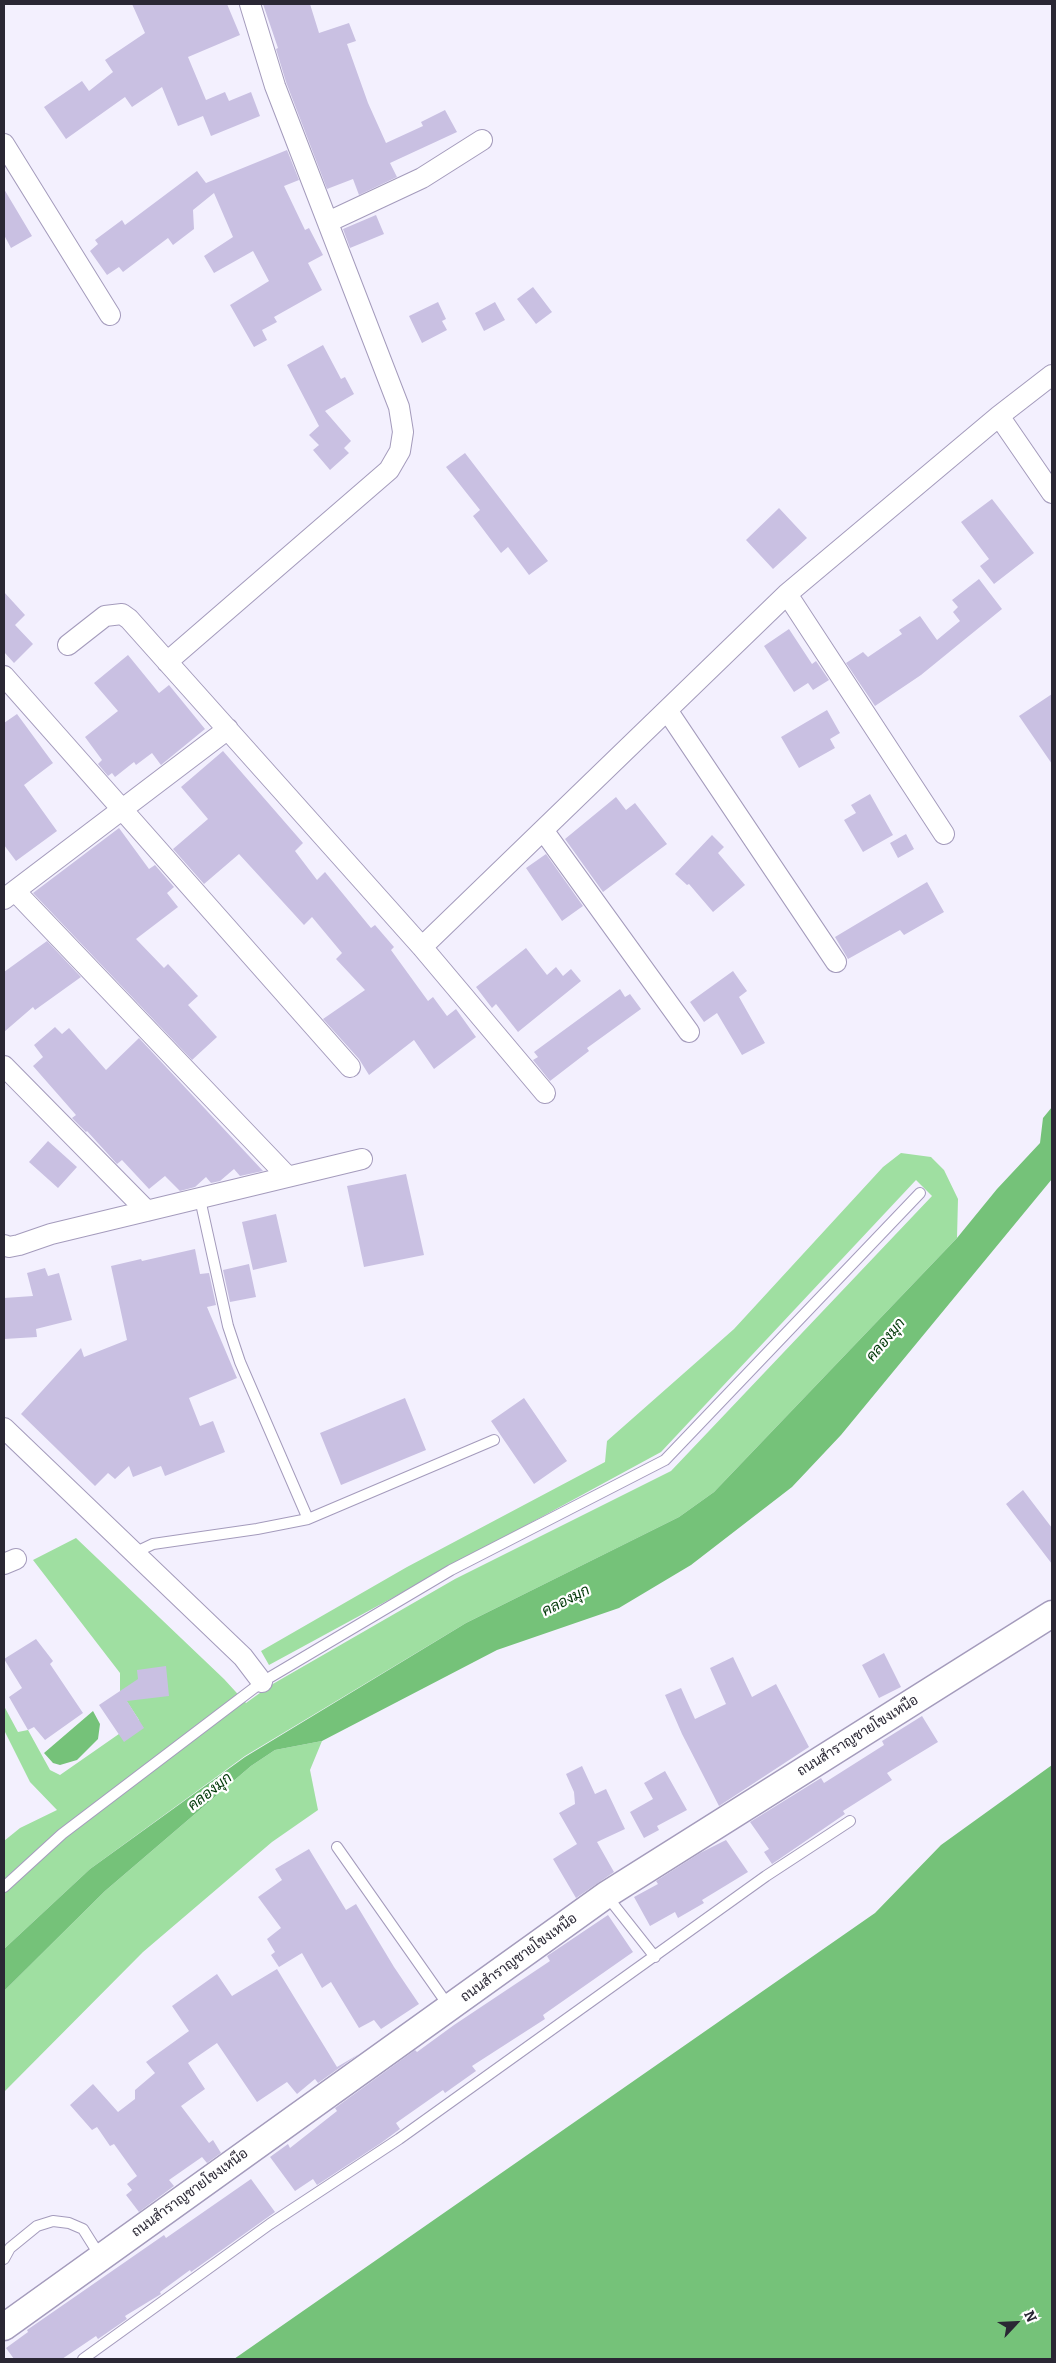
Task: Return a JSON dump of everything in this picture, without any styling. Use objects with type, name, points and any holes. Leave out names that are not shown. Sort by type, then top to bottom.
[{"type":"street","points":[[168,662],[389,470],[400,452],[403,432],[399,407],[276,86],[250,4]]},
{"type":"street","points":[[328,222],[422,178],[482,140]]},
{"type":"street","points":[[4,144],[110,316]]},
{"type":"street","points":[[422,947],[787,594],[999,416],[1052,375]]},
{"type":"street","points":[[999,416],[1052,493]]},
{"type":"street","points":[[787,594],[944,834]]},
{"type":"street","points":[[68,645],[106,616],[122,614],[129,619],[422,947],[545,1093]]},
{"type":"street","points":[[4,676],[350,1066]]},
{"type":"street","points":[[667,710],[836,962]]},
{"type":"street","points":[[228,729],[9,895],[288,1177]]},
{"type":"street","points":[[543,830],[689,1032]]},
{"type":"street","points":[[4,1066],[147,1211]]},
{"type":"street","points":[[4,1245],[19,1245],[51,1234],[362,1159]]},
{"type":"street","points":[[4,1428],[243,1657],[262,1682]]},
{"type":"street","name":"ถนนสำราญชายโขงเหนือ","points":[[4,2327],[606,1896],[1052,1614]]},
{"type":"lane","points":[[4,1887],[62,1834],[262,1682],[450,1570],[665,1460],[920,1193]]},
{"type":"lane","points":[[200,1199],[228,1326],[240,1362],[308,1519]]},
{"type":"lane","points":[[134,1552],[153,1544],[257,1529],[308,1519],[494,1440]]},
{"type":"lane","points":[[83,2359],[270,2224],[399,2139],[766,1876],[850,1821]]},
{"type":"lane","points":[[337,1847],[450,2008]]},
{"type":"lane","points":[[606,1896],[655,1957]]},
{"type":"lane","points":[[4,2259],[10,2248],[37,2226],[53,2221],[69,2223],[82,2229],[101,2257]]},
{"type":"shaded area","points":[[901,1153],[931,1157],[944,1170],[958,1199],[957,1238],[714,1492],[679,1517],[466,1623],[245,1756],[90,1869],[4,1949],[4,1841],[20,1828],[57,1810],[30,1782],[4,1730],[4,1706],[18,1732],[28,1730],[50,1770],[60,1775],[139,1720],[120,1691],[120,1673],[33,1560],[76,1538],[224,1679],[246,1703],[271,1685],[455,1579],[671,1471],[932,1196],[916,1180],[661,1452],[269,1665],[261,1651],[407,1567],[605,1462],[607,1441],[734,1329],[883,1167]]},
{"type":"shaded area","points":[[322,1741],[310,1770],[318,1810],[272,1842],[143,1952],[4,2092],[4,1991],[105,1891],[251,1766],[275,1750]]},
{"type":"water","name":"คลองมุก","points":[[1052,1107],[1052,1179],[841,1435],[792,1487],[691,1565],[619,1608],[497,1650],[322,1741],[275,1750],[251,1766],[105,1891],[4,1991],[4,1949],[90,1869],[245,1757],[466,1623],[679,1517],[714,1492],[957,1238],[997,1189],[1040,1143],[1043,1118]]},
{"type":"water","points":[[93,1711],[100,1724],[98,1739],[77,1760],[60,1765],[53,1763],[44,1753]]},
{"type":"water","points":[[1052,1765],[1052,2359],[234,2359],[875,1913],[941,1845]]},
{"type":"building","points":[[132,4],[227,4],[240,35],[188,57],[206,100],[225,92],[229,101],[251,92],[260,116],[211,136],[203,116],[178,126],[162,87],[132,107],[125,97],[66,139],[44,107],[82,81],[89,91],[113,72],[105,60],[145,33]]},
{"type":"building","points":[[263,4],[310,4],[319,33],[349,23],[356,41],[347,44],[368,103],[386,143],[423,126],[421,122],[445,110],[457,132],[390,163],[397,177],[359,195],[353,179],[327,189],[286,82],[276,49],[278,48]]},
{"type":"building","points":[[287,150],[299,180],[284,186],[305,230],[309,228],[323,255],[308,263],[322,290],[274,317],[277,322],[262,330],[267,340],[254,347],[230,305],[269,281],[253,251],[214,273],[204,256],[233,237],[214,193],[193,210],[194,229],[173,245],[168,238],[123,272],[119,267],[107,275],[90,251],[98,244],[95,240],[122,220],[125,225],[197,171],[206,183]]},
{"type":"building","points":[[4,189],[32,236],[11,248],[4,235]]},
{"type":"building","points":[[376,215],[384,234],[350,248],[343,229]]},
{"type":"building","points":[[533,287],[552,312],[536,324],[517,299]]},
{"type":"building","points":[[438,302],[446,319],[442,321],[447,330],[422,343],[409,316]]},
{"type":"building","points":[[495,302],[505,320],[484,331],[475,313]]},
{"type":"building","points":[[323,345],[341,379],[345,377],[354,394],[325,411],[351,441],[344,448],[349,453],[330,470],[313,450],[319,445],[309,435],[319,426],[287,365]]},
{"type":"building","points":[[465,453],[548,561],[529,575],[508,547],[501,553],[473,516],[480,510],[446,467]]},
{"type":"building","points":[[992,499],[1034,553],[994,584],[980,566],[989,559],[961,522]]},
{"type":"building","points":[[779,508],[807,538],[773,569],[746,540]]},
{"type":"building","points":[[979,579],[1002,609],[921,675],[875,706],[846,663],[863,652],[868,657],[902,634],[899,630],[920,616],[937,640],[960,621],[953,612],[958,607],[952,600]]},
{"type":"building","points":[[4,592],[25,615],[15,625],[33,644],[14,663],[4,652]]},
{"type":"building","points":[[789,629],[812,664],[816,661],[829,680],[813,690],[808,683],[794,692],[764,646]]},
{"type":"building","points":[[128,655],[159,693],[169,685],[205,729],[161,765],[152,753],[136,765],[134,762],[115,777],[112,773],[108,776],[98,764],[102,760],[85,737],[118,711],[94,683]]},
{"type":"building","points":[[1052,694],[1052,764],[1019,716]]},
{"type":"building","points":[[827,710],[840,733],[830,739],[835,748],[799,768],[781,737]]},
{"type":"building","points":[[17,714],[53,763],[24,785],[57,831],[16,861],[4,845],[4,723]]},
{"type":"building","points":[[223,751],[303,843],[295,851],[317,880],[325,872],[371,928],[375,925],[394,947],[391,950],[428,1001],[433,997],[447,1016],[456,1009],[476,1037],[434,1069],[414,1040],[369,1075],[359,1059],[323,1019],[365,990],[336,959],[342,953],[312,917],[304,925],[239,854],[204,884],[173,849],[208,819],[181,787]]},
{"type":"building","points":[[870,794],[893,835],[863,852],[844,820],[856,813],[851,805]]},
{"type":"building","points":[[616,797],[626,810],[635,803],[667,844],[603,892],[565,839]]},
{"type":"building","points":[[119,828],[149,869],[155,865],[174,887],[167,893],[178,907],[136,939],[164,968],[168,964],[198,996],[188,1005],[217,1037],[192,1060],[33,893]]},
{"type":"building","points":[[906,834],[914,849],[898,858],[890,843]]},
{"type":"building","points":[[712,835],[724,847],[718,853],[745,885],[713,912],[689,884],[687,885],[675,874]]},
{"type":"building","points":[[546,854],[583,906],[562,921],[526,868]]},
{"type":"building","points":[[927,882],[944,912],[904,935],[900,930],[848,959],[835,937]]},
{"type":"building","points":[[47,941],[81,977],[35,1010],[33,1007],[4,1032],[4,972]]},
{"type":"building","points":[[526,948],[547,975],[556,967],[563,976],[571,969],[581,981],[518,1032],[496,1004],[492,1008],[476,987]]},
{"type":"building","points":[[733,971],[747,991],[739,997],[765,1043],[742,1055],[717,1013],[704,1022],[690,1002]]},
{"type":"building","points":[[620,989],[625,997],[630,994],[641,1009],[587,1048],[589,1051],[550,1081],[533,1060],[538,1057],[534,1052]]},
{"type":"building","points":[[55,1027],[62,1034],[69,1028],[106,1070],[139,1038],[263,1171],[240,1176],[234,1169],[220,1181],[211,1183],[206,1177],[195,1187],[180,1191],[165,1176],[149,1189],[122,1160],[117,1164],[87,1131],[72,1118],[76,1115],[33,1066],[43,1057],[34,1045]]},
{"type":"building","points":[[48,1141],[77,1167],[58,1188],[29,1162]]},
{"type":"building","points":[[406,1174],[424,1255],[364,1267],[347,1186]]},
{"type":"building","points":[[276,1214],[287,1262],[253,1270],[242,1222]]},
{"type":"building","points":[[195,1249],[200,1274],[209,1273],[216,1305],[207,1307],[237,1378],[189,1398],[200,1426],[213,1421],[225,1452],[165,1476],[161,1466],[133,1477],[129,1466],[115,1479],[108,1473],[95,1486],[21,1414],[81,1348],[84,1357],[127,1340],[111,1266]]},
{"type":"building","points":[[249,1264],[256,1297],[230,1302],[223,1270]]},
{"type":"building","points":[[45,1268],[48,1276],[59,1273],[72,1320],[36,1329],[37,1337],[4,1339],[4,1298],[33,1296],[27,1273]]},
{"type":"building","points":[[405,1398],[426,1450],[341,1485],[320,1433]]},
{"type":"building","points":[[524,1398],[567,1461],[534,1484],[491,1421]]},
{"type":"building","points":[[1023,1490],[1052,1528],[1052,1564],[1006,1504]]},
{"type":"building","points":[[36,1639],[53,1661],[50,1664],[83,1713],[45,1740],[34,1727],[28,1730],[9,1697],[22,1688],[4,1659]]},
{"type":"building","points":[[884,1653],[901,1687],[879,1698],[862,1665]]},
{"type":"building","points":[[733,1657],[752,1697],[776,1684],[809,1747],[719,1806],[682,1734],[665,1695],[681,1688],[695,1719],[726,1704],[710,1668]]},
{"type":"building","points":[[166,1666],[169,1696],[127,1701],[144,1728],[124,1742],[99,1705],[138,1679],[137,1670]]},
{"type":"building","points":[[922,1716],[938,1742],[887,1773],[892,1780],[843,1811],[845,1814],[772,1864],[764,1852],[769,1849],[750,1822],[821,1778],[824,1783],[884,1745],[882,1741]]},
{"type":"building","points":[[582,1766],[595,1794],[606,1789],[625,1829],[597,1842],[614,1872],[576,1898],[553,1859],[577,1844],[559,1813],[575,1804],[574,1792],[566,1774]]},
{"type":"building","points":[[665,1771],[687,1810],[657,1826],[659,1830],[644,1838],[630,1812],[653,1799],[644,1783]]},
{"type":"building","points":[[726,1840],[748,1872],[702,1900],[704,1903],[678,1918],[675,1912],[650,1926],[634,1897],[658,1884],[656,1881],[700,1853]]},
{"type":"building","points":[[309,1849],[346,1910],[356,1904],[419,2004],[381,2029],[374,2020],[359,2028],[331,1982],[322,1988],[302,1953],[279,1967],[271,1955],[275,1952],[267,1939],[281,1928],[258,1897],[282,1880],[275,1869]]},
{"type":"building","points":[[608,1915],[633,1952],[543,2015],[545,2019],[472,2066],[476,2071],[445,2093],[443,2090],[396,2123],[400,2129],[381,2143],[317,2185],[313,2179],[295,2191],[270,2157],[288,2144],[290,2148],[337,2111],[335,2108],[415,2050],[417,2052],[550,1961],[547,1956]]},
{"type":"building","points":[[277,1969],[337,2067],[359,2054],[318,2083],[315,2079],[297,2094],[287,2082],[257,2102],[217,2043],[188,2063],[205,2089],[181,2106],[209,2143],[213,2140],[221,2153],[207,2163],[202,2157],[169,2180],[174,2186],[139,2212],[126,2195],[132,2190],[127,2184],[137,2176],[114,2144],[110,2146],[97,2127],[92,2130],[70,2105],[93,2084],[118,2112],[135,2099],[135,2090],[155,2073],[146,2062],[189,2031],[172,2006],[217,1974],[232,1996]]},
{"type":"building","points":[[251,2179],[275,2212],[191,2272],[190,2270],[160,2292],[161,2294],[125,2316],[127,2319],[98,2339],[96,2336],[62,2359],[14,2359],[6,2348],[28,2332],[27,2330],[164,2235],[166,2238]]}]
